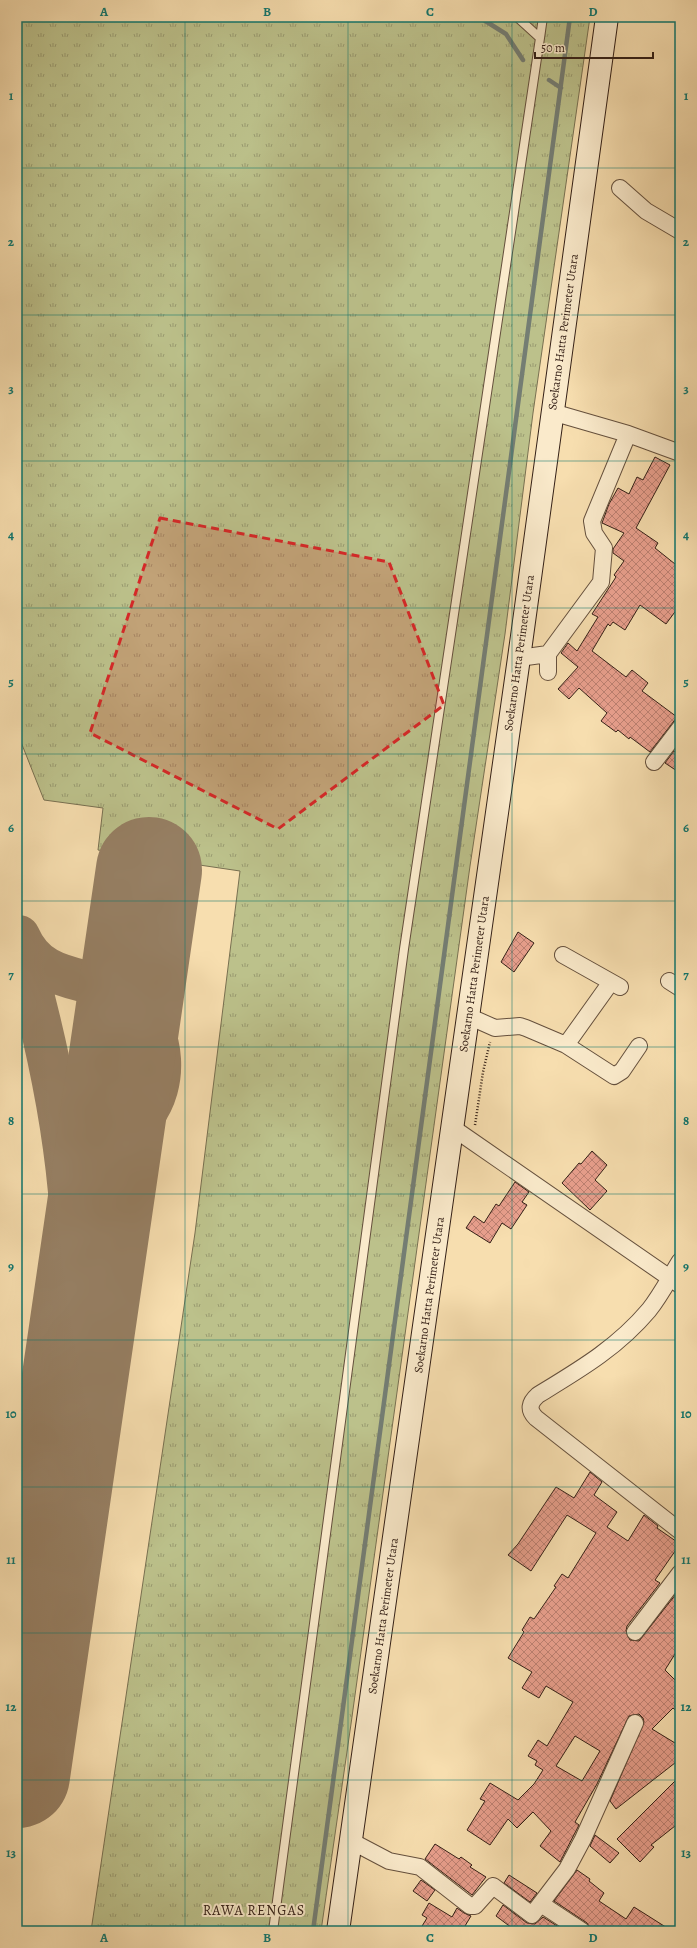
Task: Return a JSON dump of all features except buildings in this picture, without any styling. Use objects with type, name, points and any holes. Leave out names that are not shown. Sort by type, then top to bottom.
[{"type":"main road","name":"Soekarno Hatta Perimeter Utara","points":[[338,1931],[453,1128],[607,17]]},
{"type":"street","points":[[620,188],[646,211],[680,231]]},
{"type":"street","points":[[552,412],[628,434],[680,453]]},
{"type":"street","points":[[548,672],[548,654],[601,582],[604,548],[594,533],[592,520],[628,434]]},
{"type":"street","points":[[519,658],[548,654]]},
{"type":"street","points":[[654,762],[678,734]]},
{"type":"street","points":[[563,955],[616,984],[566,1045]]},
{"type":"street","points":[[468,1016],[494,1028],[520,1026],[566,1045],[614,1076],[622,1071],[639,1046]]},
{"type":"street","points":[[453,1128],[674,1282]]},
{"type":"street","points":[[679,1528],[536,1418],[531,1413],[530,1406],[532,1400],[538,1395],[597,1359],[623,1336],[674,1282],[680,1261]]},
{"type":"street","points":[[635,1632],[680,1573]]},
{"type":"street","points":[[351,1841],[389,1861],[420,1867],[470,1906],[475,1906],[493,1886],[532,1915],[567,1869],[583,1839],[635,1723]]},
{"type":"street","points":[[541,1904],[582,1931]]},
{"type":"lane","points":[[517,17],[540,38]]},
{"type":"lane","points":[[273,1931],[404,949],[543,17]]},
{"type":"path","points":[[472,1142],[483,1072],[494,1028]]},
{"type":"highlighted area","points":[[160,518],[389,562],[444,705],[278,829],[90,733]]},
{"type":"green space","points":[[17,17],[590,17],[533,413],[505,634],[470,866],[321,1931],[91,1931],[195,1233],[240,871],[98,850],[103,808],[44,800],[17,732]]},
{"type":"waterway","points":[[479,17],[506,34],[523,60]]},
{"type":"waterway","points":[[313,1931],[570,17]]},
{"type":"waterway","points":[[549,80],[561,88]]},
{"type":"taxiway","points":[[17,936],[29,977],[49,1061],[64,1146],[69,1189],[72,1232],[73,1315],[67,1433]]},
{"type":"taxiway","points":[[19,936],[29,954],[42,966],[57,973],[106,988],[122,995],[137,1006],[146,1017],[153,1030],[158,1045],[160,1074],[157,1089],[152,1103],[144,1115],[119,1144],[113,1156],[106,1179],[94,1254]]},
{"type":"runway","points":[[17,1775],[149,870]]},
{"type":"district","name":"RAWA RENGAS","points":[[254,1910]]}]
